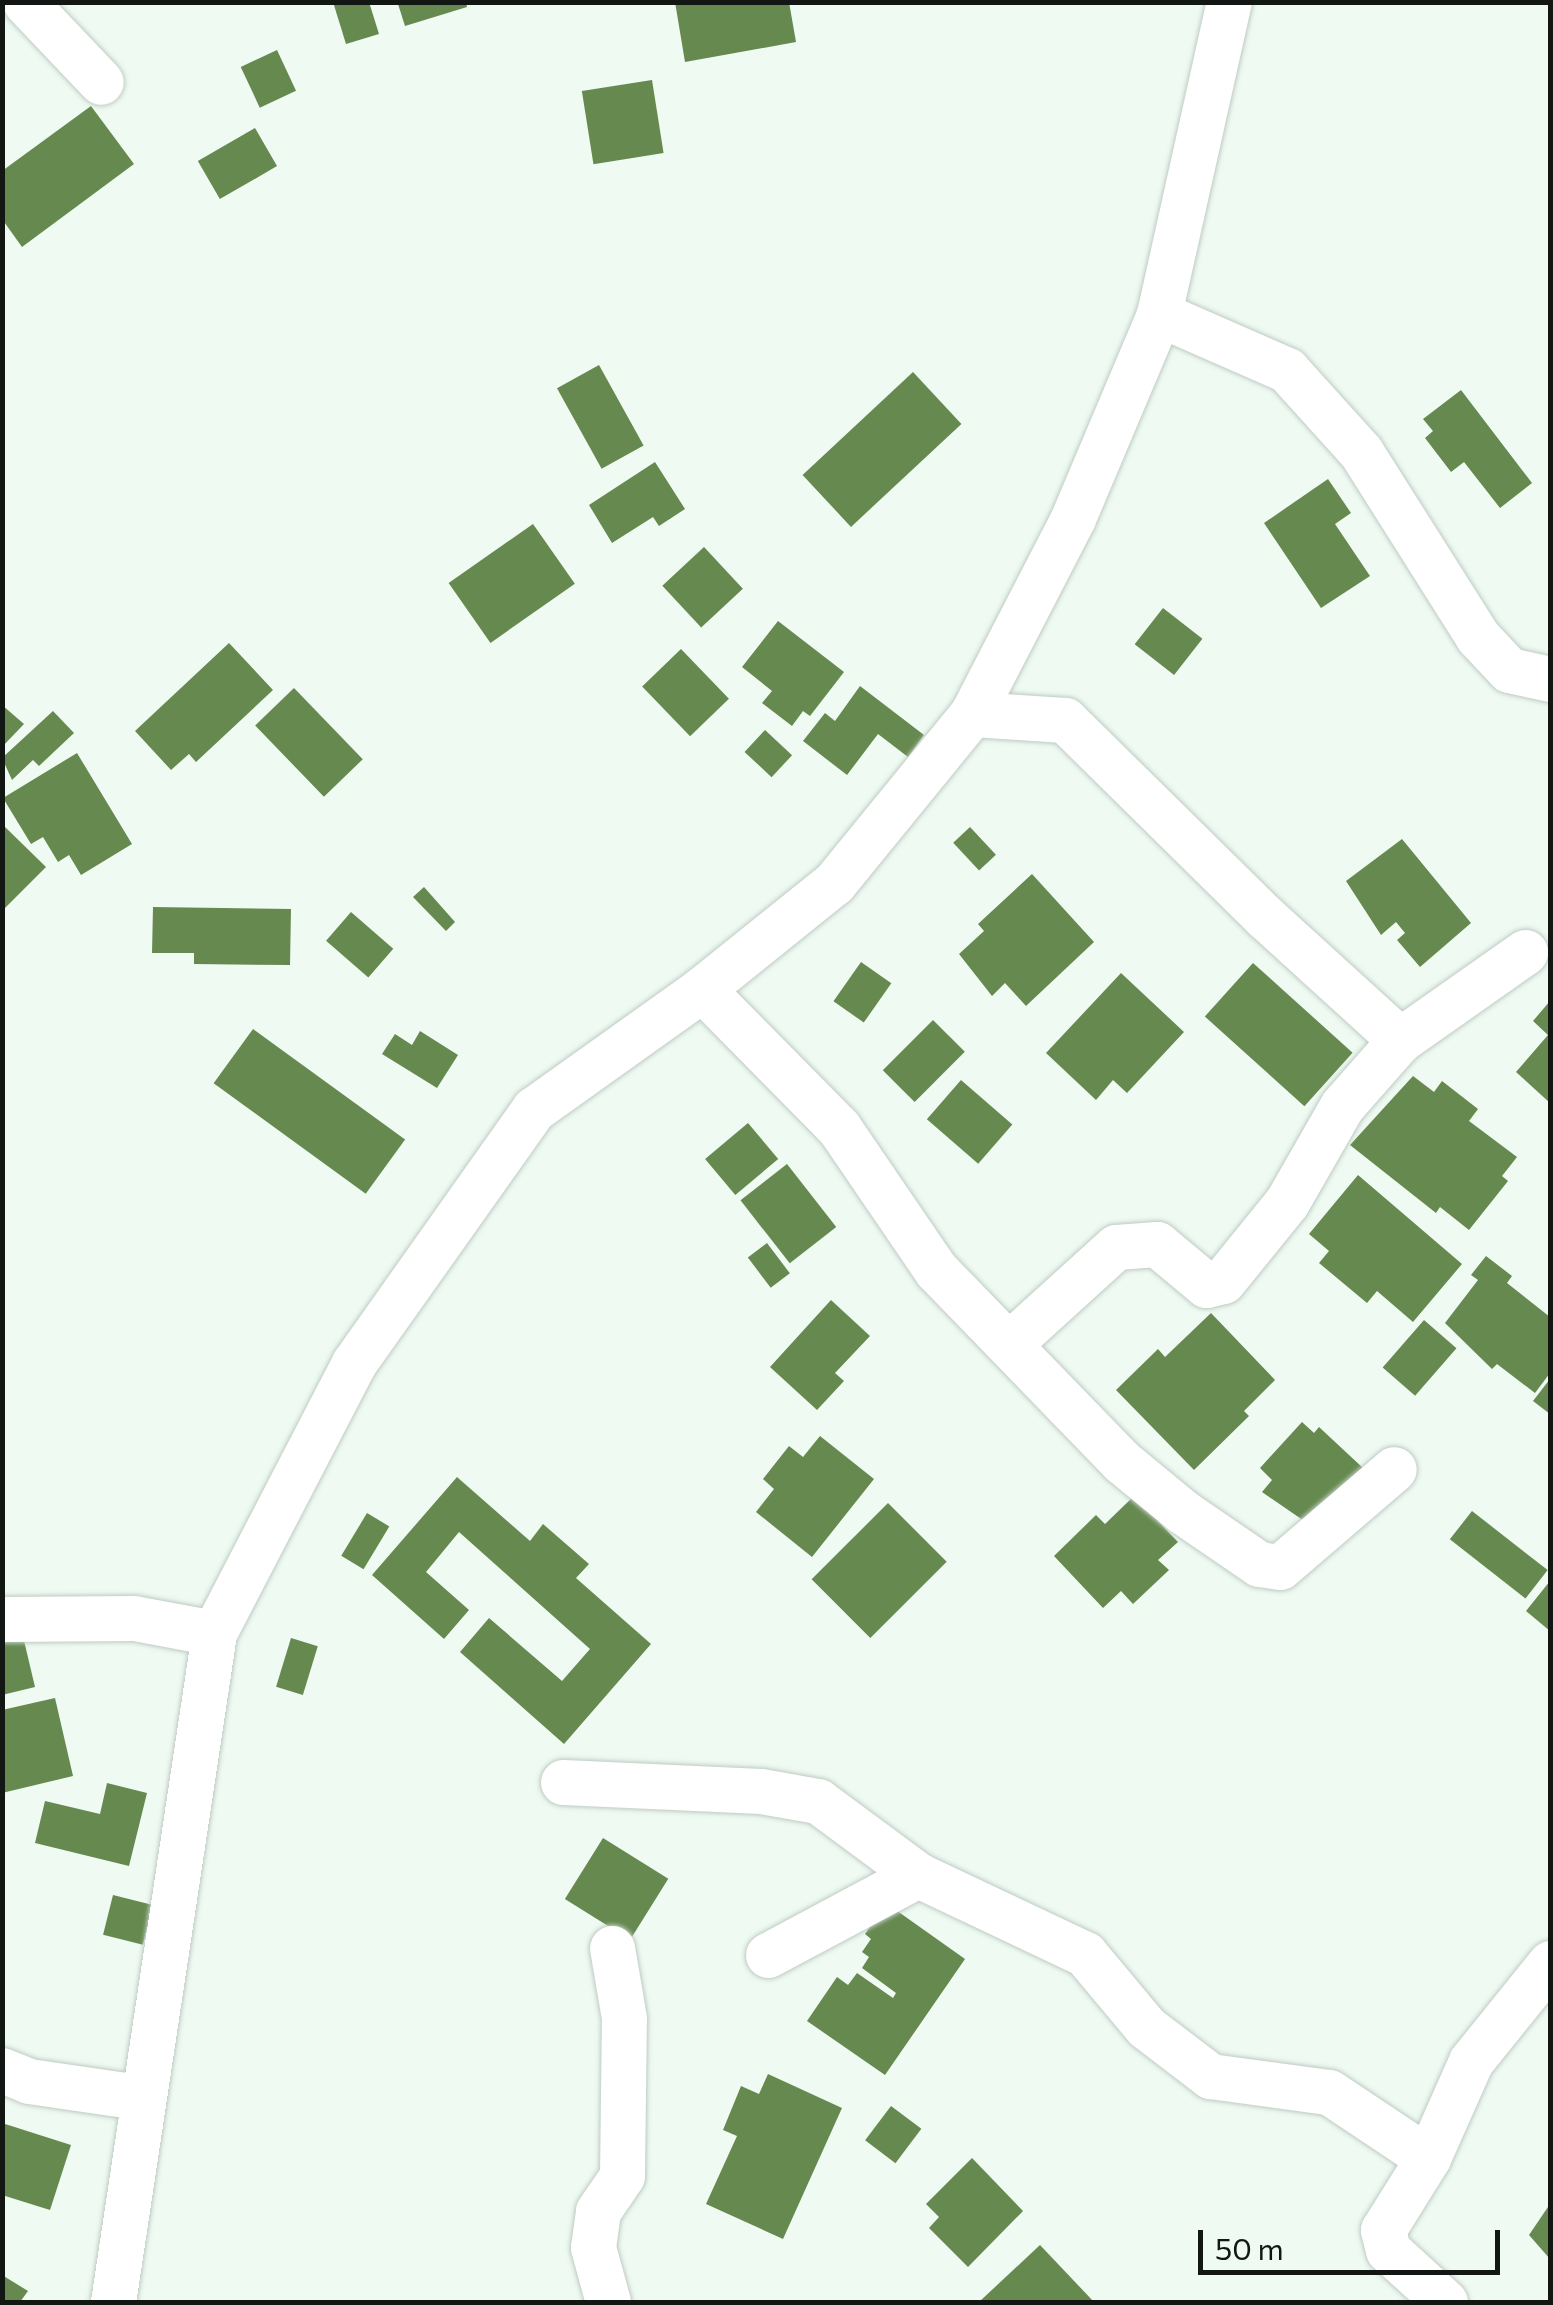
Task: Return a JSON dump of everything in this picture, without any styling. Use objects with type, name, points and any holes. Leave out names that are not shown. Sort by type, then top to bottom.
[{"type":"street","points":[[25,2],[100,82]]},
{"type":"street","points":[[113,2302],[139,2097],[214,1633],[354,1364],[534,1109],[702,989],[834,883],[972,714],[1073,518],[1159,314],[1230,2]]},
{"type":"street","points":[[1159,314],[1286,370],[1361,452],[1478,637],[1509,670],[1550,679]]},
{"type":"street","points":[[972,714],[1066,720],[1400,1040]]},
{"type":"street","points":[[1010,1343],[1116,1248],[1157,1244],[1206,1284],[1223,1281],[1287,1202],[1342,1106],[1400,1040],[1525,952]]},
{"type":"street","points":[[702,989],[839,1128],[936,1270],[1121,1460],[1259,1564],[1280,1567],[1394,1469]]},
{"type":"street","points":[[2,1619],[134,1618],[214,1633]]},
{"type":"street","points":[[564,1782],[761,1791],[818,1800],[918,1875],[1086,1954],[1146,2028],[1210,2076],[1329,2092],[1428,2158]]},
{"type":"street","points":[[768,1955],[918,1875]]},
{"type":"street","points":[[608,2302],[593,2247],[598,2211],[622,2176],[624,2018],[612,1948]]},
{"type":"street","points":[[1445,2302],[1388,2250],[1383,2230],[1428,2158],[1471,2061],[1550,1962]]},
{"type":"street","points":[[2,2070],[28,2081],[139,2097]]},
{"type":"building","points":[[333,2],[369,2],[379,34],[346,44]]},
{"type":"building","points":[[466,2],[467,7],[405,26],[398,4]]},
{"type":"building","points":[[675,2],[789,2],[796,42],[685,62]]},
{"type":"building","points":[[277,50],[296,91],[260,108],[241,67]]},
{"type":"building","points":[[652,80],[664,153],[593,164],[582,91]]},
{"type":"building","points":[[91,106],[134,164],[22,247],[2,219],[2,171]]},
{"type":"building","points":[[255,128],[277,166],[220,199],[198,161]]},
{"type":"building","points":[[599,365],[644,445],[602,469],[557,388]]},
{"type":"building","points":[[913,372],[961,424],[851,527],[803,475]]},
{"type":"building","points":[[1461,390],[1532,483],[1500,508],[1464,462],[1451,472],[1425,438],[1433,431],[1423,419]]},
{"type":"building","points":[[655,462],[685,509],[659,526],[653,517],[612,543],[589,505]]},
{"type":"building","points":[[1328,479],[1351,513],[1335,524],[1370,576],[1321,608],[1264,523]]},
{"type":"building","points":[[533,524],[575,584],[490,643],[449,583]]},
{"type":"building","points":[[704,547],[743,589],[701,628],[662,586]]},
{"type":"building","points":[[1163,608],[1202,639],[1174,675],[1135,644]]},
{"type":"building","points":[[778,621],[844,672],[810,716],[803,711],[792,726],[762,703],[772,691],[742,667]]},
{"type":"building","points":[[229,643],[273,690],[196,762],[189,754],[171,770],[135,731]]},
{"type":"building","points":[[681,649],[729,699],[690,736],[642,687]]},
{"type":"building","points":[[860,686],[924,735],[908,757],[878,734],[847,775],[803,741],[825,713],[835,721]]},
{"type":"building","points":[[294,688],[363,759],[324,797],[255,726]]},
{"type":"building","points":[[2,705],[24,724],[2,747]]},
{"type":"building","points":[[53,711],[74,733],[39,766],[33,760],[12,780],[2,758]]},
{"type":"building","points":[[765,730],[792,755],[772,777],[745,752]]},
{"type":"building","points":[[77,753],[132,844],[81,875],[69,855],[58,862],[43,837],[31,844],[3,798]]},
{"type":"building","points":[[2,824],[46,867],[5,908],[2,905]]},
{"type":"building","points":[[970,827],[996,855],[979,870],[953,843]]},
{"type":"building","points":[[1402,839],[1471,923],[1420,967],[1397,940],[1405,933],[1396,922],[1381,935],[1346,881]]},
{"type":"building","points":[[1032,874],[1094,942],[1026,1006],[1005,983],[992,996],[959,954],[984,931],[978,924]]},
{"type":"building","points":[[424,887],[455,922],[446,931],[413,897]]},
{"type":"building","points":[[153,907],[291,909],[290,965],[194,964],[194,953],[152,953]]},
{"type":"building","points":[[351,912],[393,949],[368,977],[326,941]]},
{"type":"building","points":[[861,962],[891,983],[864,1023],[833,1001]]},
{"type":"building","points":[[1253,963],[1353,1053],[1304,1106],[1205,1017]]},
{"type":"building","points":[[1121,973],[1184,1032],[1127,1093],[1113,1080],[1096,1100],[1046,1053]]},
{"type":"building","points":[[1550,1001],[1550,1103],[1516,1072],[1548,1035],[1533,1021]]},
{"type":"building","points":[[933,1020],[965,1052],[915,1102],[883,1070]]},
{"type":"building","points":[[253,1029],[405,1140],[366,1194],[214,1083]]},
{"type":"building","points":[[420,1031],[458,1055],[437,1088],[382,1054],[395,1034],[412,1045]]},
{"type":"building","points":[[1413,1076],[1434,1092],[1442,1081],[1478,1109],[1469,1121],[1517,1157],[1502,1176],[1508,1181],[1469,1230],[1440,1207],[1436,1213],[1350,1145]]},
{"type":"building","points":[[961,1080],[1012,1125],[978,1164],[927,1119]]},
{"type":"building","points":[[748,1123],[778,1159],[735,1195],[705,1159]]},
{"type":"building","points":[[787,1164],[836,1227],[790,1263],[741,1200]]},
{"type":"building","points":[[1358,1175],[1462,1264],[1413,1322],[1377,1291],[1367,1303],[1319,1263],[1329,1251],[1309,1234]]},
{"type":"building","points":[[767,1243],[790,1273],[771,1288],[748,1257]]},
{"type":"building","points":[[1486,1256],[1512,1276],[1507,1283],[1550,1317],[1550,1373],[1535,1393],[1497,1364],[1492,1369],[1445,1323],[1478,1280],[1471,1275]]},
{"type":"building","points":[[831,1300],[870,1336],[835,1373],[844,1381],[817,1410],[770,1367]]},
{"type":"building","points":[[1211,1313],[1275,1380],[1244,1411],[1249,1416],[1194,1470],[1116,1390],[1158,1349],[1165,1357]]},
{"type":"building","points":[[1424,1320],[1456,1348],[1415,1396],[1383,1368]]},
{"type":"building","points":[[1550,1379],[1550,1414],[1533,1401]]},
{"type":"building","points":[[1302,1422],[1314,1433],[1319,1427],[1363,1468],[1310,1525],[1262,1492],[1272,1480],[1260,1468]]},
{"type":"building","points":[[820,1436],[874,1479],[812,1557],[756,1512],[774,1489],[763,1479],[789,1446],[803,1457]]},
{"type":"building","points":[[457,1477],[530,1541],[543,1524],[589,1564],[576,1578],[651,1644],[564,1744],[460,1652],[489,1618],[562,1681],[590,1649],[459,1532],[426,1572],[469,1610],[444,1639],[372,1575]]},
{"type":"building","points":[[1134,1496],[1178,1542],[1158,1560],[1169,1570],[1133,1604],[1121,1591],[1103,1608],[1054,1556],[1096,1515],[1105,1524]]},
{"type":"building","points":[[888,1503],[947,1562],[870,1638],[812,1579]]},
{"type":"building","points":[[1472,1511],[1548,1570],[1525,1598],[1450,1539]]},
{"type":"building","points":[[367,1513],[389,1526],[364,1569],[341,1556]]},
{"type":"building","points":[[1550,1581],[1550,1631],[1526,1611]]},
{"type":"building","points":[[21,1628],[35,1687],[2,1695],[2,1633]]},
{"type":"building","points":[[291,1638],[318,1646],[303,1695],[276,1687]]},
{"type":"building","points":[[55,1698],[73,1776],[2,1793],[2,1710]]},
{"type":"building","points":[[107,1783],[147,1793],[129,1866],[35,1843],[45,1801],[100,1814]]},
{"type":"building","points":[[603,1838],[668,1879],[630,1940],[565,1899]]},
{"type":"building","points":[[113,1895],[153,1905],[143,1945],[103,1935]]},
{"type":"building","points":[[886,1903],[965,1959],[885,2075],[807,2021],[837,1977],[848,1985],[857,1973],[893,1998],[896,1993],[862,1968],[869,1957],[862,1952],[871,1939],[865,1934]]},
{"type":"building","points":[[768,2074],[842,2108],[783,2239],[706,2204],[737,2136],[723,2130],[741,2086],[759,2094]]},
{"type":"building","points":[[891,2106],[921,2129],[895,2163],[865,2140]]},
{"type":"building","points":[[2,2123],[71,2145],[50,2210],[2,2195]]},
{"type":"building","points":[[972,2158],[1023,2211],[968,2267],[929,2228],[939,2217],[926,2204]]},
{"type":"building","points":[[1550,2204],[1550,2259],[1529,2235]]},
{"type":"building","points":[[1040,2245],[1094,2302],[979,2302]]},
{"type":"building","points":[[2,2275],[28,2291],[20,2302],[2,2302]]}]
